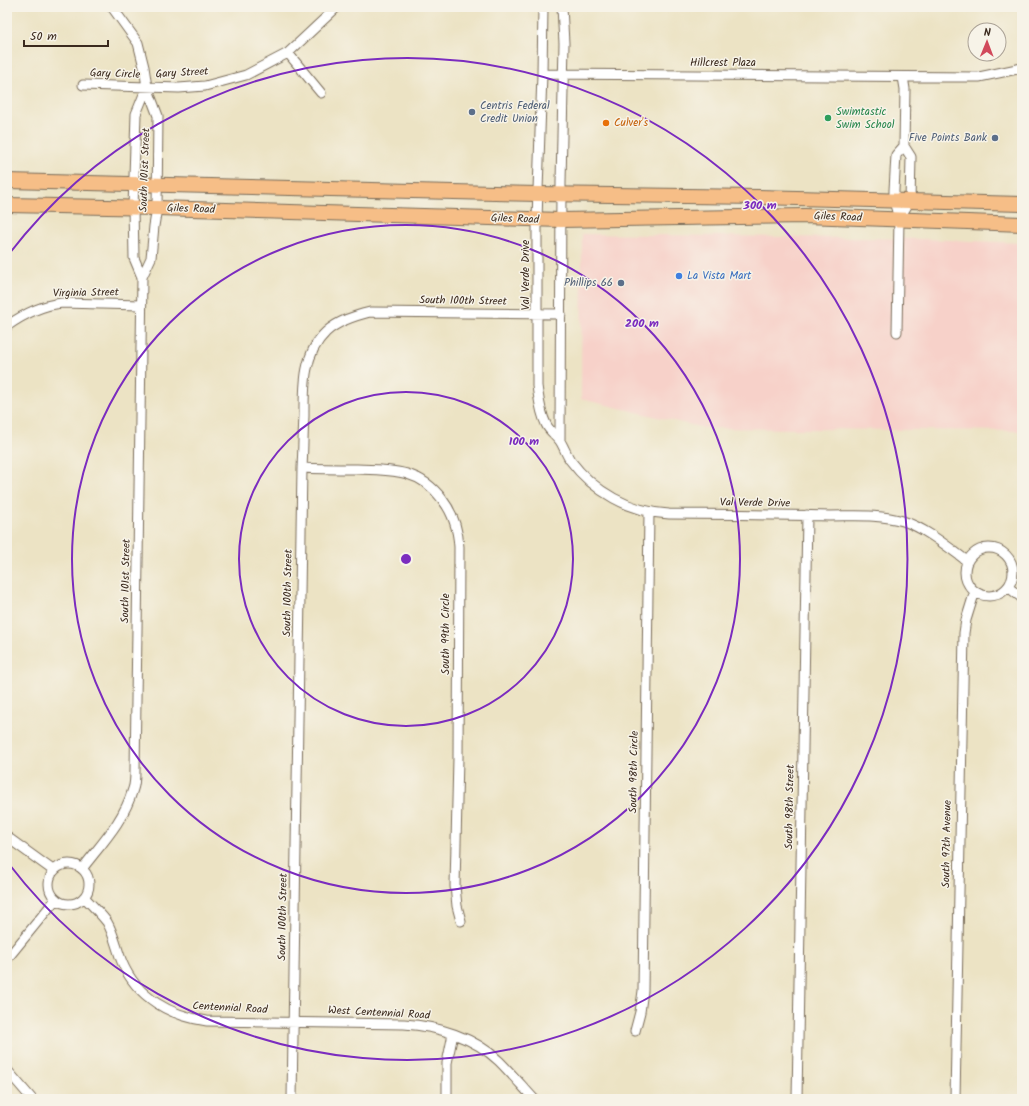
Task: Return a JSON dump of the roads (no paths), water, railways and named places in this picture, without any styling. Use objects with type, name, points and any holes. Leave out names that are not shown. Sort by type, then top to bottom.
[{"type":"main road","name":"Giles Road","points":[[7,181],[561,195],[759,197],[1022,204]]},
{"type":"main road","name":"Giles Road","points":[[7,205],[561,220],[772,216],[1022,224]]},
{"type":"street","name":"South 101st Street","points":[[82,869],[114,828],[126,809],[134,788],[136,748],[142,277],[151,258],[157,208],[158,184],[158,116],[146,87],[144,68],[138,43],[112,7]]},
{"type":"street","name":"Gary Street","points":[[146,87],[179,88],[205,86],[246,75],[288,53],[337,7]]},
{"type":"street","name":"Val Verde Drive","points":[[543,7],[537,219],[537,386],[540,404],[547,425],[560,441],[577,469],[592,484],[615,499],[649,512],[669,514],[877,517],[903,521],[923,530],[967,561]]},
{"type":"street","name":"Val Verde Drive","points":[[560,441],[561,195],[564,42],[562,7]]},
{"type":"street","points":[[288,53],[321,93]]},
{"type":"street","name":"Hillcrest Plaza","points":[[542,74],[979,77],[1022,68]]},
{"type":"street","points":[[899,219],[910,201],[911,157],[904,146],[905,89],[903,77]]},
{"type":"street","name":"Gary Circle","points":[[83,85],[146,87]]},
{"type":"street","name":"South 101st Street","points":[[142,277],[134,258],[133,208],[136,114],[146,87]]},
{"type":"street","points":[[897,332],[899,219],[894,201],[896,155],[904,146]]},
{"type":"street","name":"Virginia Street","points":[[9,324],[21,316],[51,304],[141,305]]},
{"type":"street","name":"South 100th Street","points":[[292,1099],[302,468],[304,387],[308,363],[315,345],[325,332],[337,323],[364,314],[383,312],[561,314]]},
{"type":"street","name":"South 99th Circle","points":[[302,468],[388,470],[408,474],[421,479],[432,487],[442,498],[452,514],[458,534],[459,547],[458,758],[455,886],[457,906],[461,921]]},
{"type":"street","name":"South 98th Circle","points":[[635,1031],[643,991],[649,512]]},
{"type":"street","name":"South 98th Street","points":[[797,1099],[807,515]]},
{"type":"street","points":[[984,548],[997,549],[1004,553],[1012,564],[1014,572],[1008,587],[1002,592],[991,596],[983,595],[975,591],[968,583],[965,575],[967,561],[977,551],[984,548]]},
{"type":"street","points":[[1008,587],[1022,598]]},
{"type":"street","name":"South 97th Avenue","points":[[955,1099],[964,633],[966,620],[975,591]]},
{"type":"street","points":[[7,837],[54,871]]},
{"type":"street","points":[[70,864],[82,869],[88,880],[87,892],[84,897],[79,901],[67,904],[56,899],[52,894],[49,882],[54,871],[58,867],[70,864]]},
{"type":"street","name":"Centennial Road","points":[[84,897],[99,912],[108,924],[123,964],[132,980],[143,993],[170,1011],[190,1018],[207,1021],[293,1022]]},
{"type":"street","points":[[7,959],[56,899]]},
{"type":"street","name":"West Centennial Road","points":[[293,1022],[414,1025],[434,1028],[453,1034],[476,1044],[491,1054],[534,1099]]},
{"type":"street","points":[[447,1099],[447,1063],[453,1034]]},
{"type":"street","points":[[7,1070],[32,1099]]},
{"type":"place","name":"Centris Federal Credit Union","points":[[472,112]]},
{"type":"place","name":"Swimtastic Swim School","points":[[828,118]]},
{"type":"place","name":"Culver's","points":[[606,123]]},
{"type":"place","name":"Five Points Bank","points":[[995,138]]},
{"type":"place","name":"La Vista Mart","points":[[679,276]]},
{"type":"place","name":"Phillips 66","points":[[621,283]]}]
